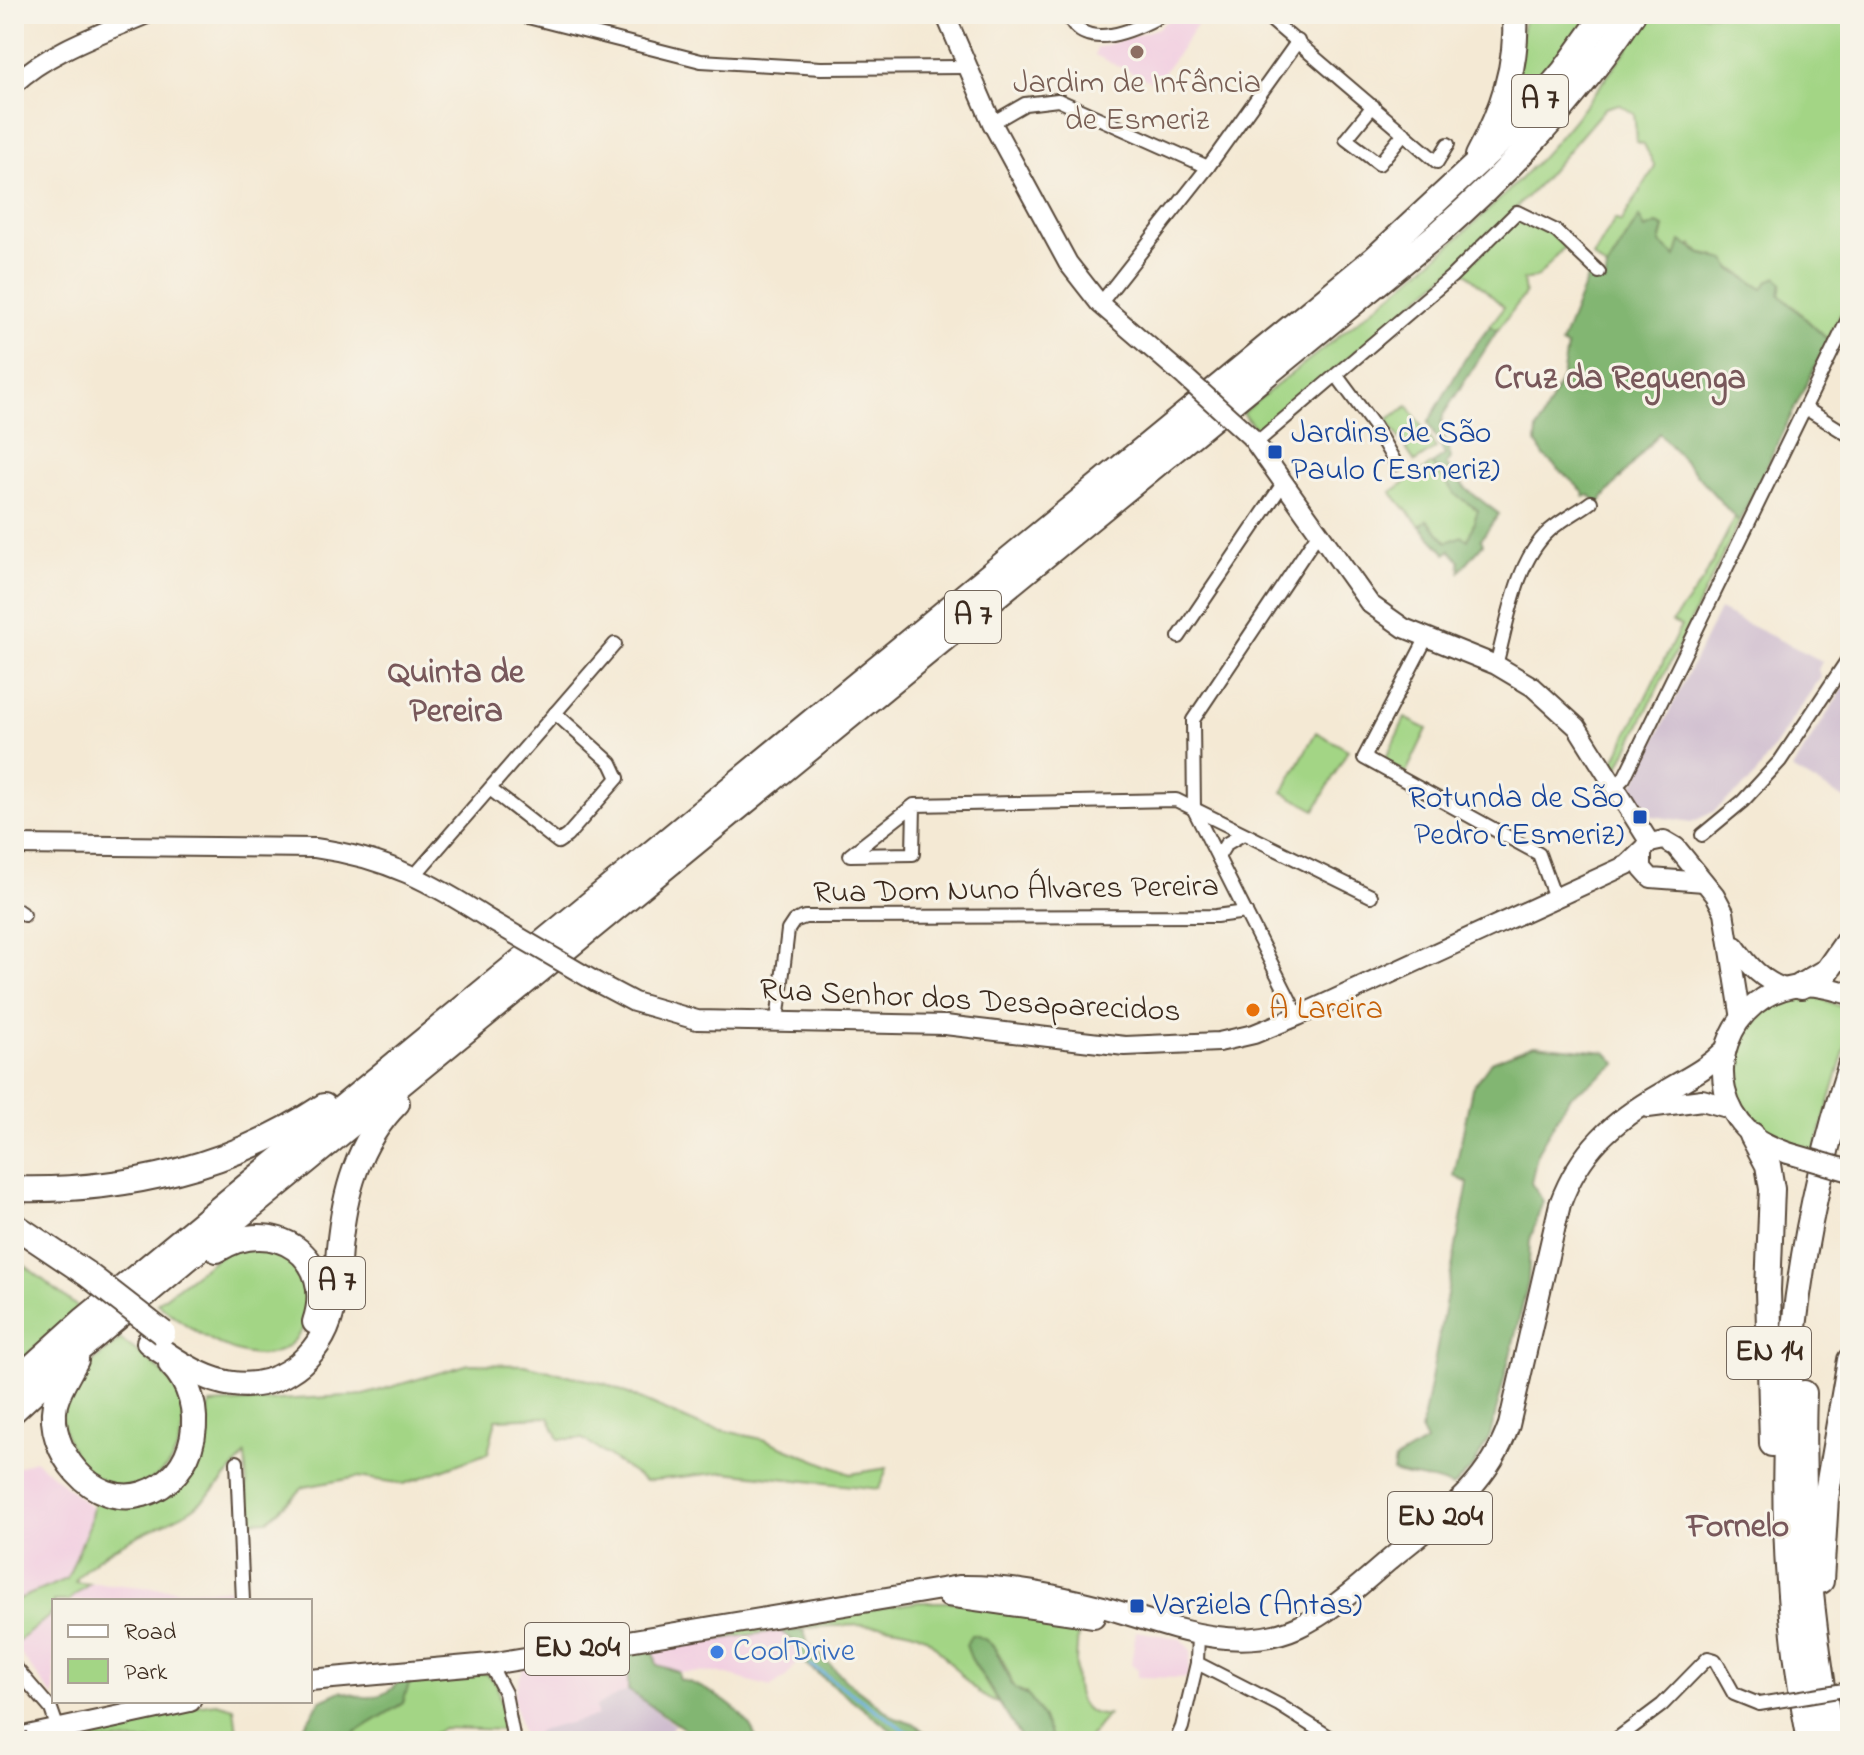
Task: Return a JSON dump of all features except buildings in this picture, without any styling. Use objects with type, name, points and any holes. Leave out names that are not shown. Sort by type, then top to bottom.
[{"type":"highway","points":[[1464,178],[1493,127],[1507,89],[1515,53],[1515,14]]},
{"type":"highway","name":"A 7","points":[[14,1383],[85,1319],[638,860],[1173,427],[1374,259],[1464,178],[1550,90],[1605,14]]},
{"type":"highway","name":"A 7","points":[[14,1410],[82,1347],[186,1260],[1440,232],[1536,140],[1587,79],[1633,14]]},
{"type":"highway","points":[[1794,987],[1827,971],[1850,938]]},
{"type":"highway","name":"A 7","points":[[156,1337],[196,1373],[231,1385],[269,1382],[305,1359],[322,1337],[333,1307],[344,1208],[361,1153],[376,1129],[424,1077],[438,1055]]},
{"type":"highway","name":"EN 14","points":[[1787,1575],[1785,1435],[1793,1331],[1819,1181],[1850,1067]]},
{"type":"highway","points":[[14,1189],[98,1187],[151,1179],[200,1165],[290,1128],[370,1076],[381,1076]]},
{"type":"highway","name":"EN 14","points":[[1832,1741],[1802,1516],[1805,1383],[1818,1264],[1850,1123]]},
{"type":"highway","name":"EN 14","points":[[1752,1135],[1771,1174],[1768,1290],[1777,1510],[1810,1741]]},
{"type":"highway","points":[[14,1225],[156,1337],[213,1366],[245,1372],[270,1367],[291,1355],[306,1338],[317,1318],[319,1296],[315,1274],[304,1256],[280,1240],[248,1235],[235,1238],[197,1263],[186,1260]]},
{"type":"highway","points":[[14,1237],[80,1278]]},
{"type":"highway","points":[[82,1347],[55,1404],[59,1445],[66,1461],[94,1485],[109,1493],[141,1495],[172,1477],[191,1446],[195,1426],[195,1406],[188,1387],[156,1337]]},
{"type":"highway","name":"EN 14","points":[[1821,1676],[1823,1534],[1850,1360]]},
{"type":"main road","points":[[1794,987],[1844,992]]},
{"type":"main road","name":"EN 204","points":[[312,1680],[490,1664],[959,1586],[1009,1587],[1103,1607],[1146,1622],[1198,1633],[1260,1638],[1311,1620],[1434,1524],[1483,1478],[1501,1447],[1509,1425],[1567,1186],[1599,1136],[1636,1109],[1692,1078],[1723,1052],[1741,1019],[1759,1001],[1794,987]]},
{"type":"main road","points":[[1723,1052],[1722,1083],[1731,1108],[1752,1135],[1788,1153],[1850,1171]]},
{"type":"main road","name":"EN 204","points":[[1636,1109],[1687,1100],[1712,1101],[1731,1108]]},
{"type":"main road","points":[[15,1739],[181,1703]]},
{"type":"street","points":[[16,79],[91,38],[147,14]]},
{"type":"street","points":[[516,14],[701,61],[821,68],[966,67]]},
{"type":"street","points":[[945,14],[992,123],[1068,263],[1100,304],[1253,440],[1370,604],[1387,618],[1496,665],[1533,687],[1577,727],[1599,758],[1646,848],[1642,868],[1646,875],[1656,880],[1704,882]]},
{"type":"street","points":[[1068,14],[1072,24],[1085,36],[1104,37],[1164,14]]},
{"type":"street","points":[[1264,14],[1437,162],[1448,144]]},
{"type":"street","points":[[1100,304],[1208,167],[1298,41]]},
{"type":"street","points":[[992,123],[1025,104],[1058,100],[1208,167]]},
{"type":"street","points":[[1373,106],[1346,139],[1379,164],[1404,133]]},
{"type":"street","points":[[1253,440],[1337,376],[1451,277],[1517,212],[1556,231],[1599,272]]},
{"type":"street","points":[[1613,789],[1624,778],[1850,315]]},
{"type":"street","points":[[1337,376],[1374,426],[1396,464]]},
{"type":"street","points":[[1805,408],[1850,436]]},
{"type":"street","points":[[1179,637],[1284,482]]},
{"type":"street","points":[[1496,665],[1528,561],[1551,529],[1591,502]]},
{"type":"street","points":[[1298,1016],[1194,810],[1193,720],[1319,532]]},
{"type":"street","points":[[1427,637],[1364,758],[1539,854],[1555,898]]},
{"type":"street","points":[[415,875],[615,644]]},
{"type":"street","points":[[1702,835],[1743,801],[1780,761],[1850,656]]},
{"type":"street","points":[[490,789],[558,842],[567,836],[618,778],[611,763],[555,713]]},
{"type":"street","points":[[914,805],[913,854],[850,855],[914,805],[1176,800],[1371,896]]},
{"type":"street","points":[[1218,857],[1226,844],[1243,834]]},
{"type":"street","points":[[1646,848],[1670,842],[1704,882],[1724,912],[1741,1019]]},
{"type":"street","name":"Rua Senhor dos Desaparecidos","points":[[14,845],[315,848],[354,853],[415,875],[596,982],[634,1002],[679,1017],[945,1025],[1125,1046],[1219,1042],[1254,1034],[1627,865],[1646,848]]},
{"type":"street","points":[[1668,879],[1679,868],[1680,853]]},
{"type":"street","name":"Rua Senhor dos Desaparecidos","points":[[1600,876],[1646,875]]},
{"type":"street","name":"Rua Dom Nuno Álvares Pereira","points":[[777,1022],[788,930],[794,921],[805,917],[1216,916],[1246,912]]},
{"type":"street","points":[[1731,941],[1752,969],[1768,982],[1794,987]]},
{"type":"street","points":[[237,1462],[243,1599]]},
{"type":"street","points":[[1176,1741],[1197,1663],[1198,1633]]},
{"type":"street","points":[[1614,1741],[1662,1705],[1708,1658],[1715,1660],[1734,1694],[1759,1704],[1850,1689]]},
{"type":"street","points":[[505,1693],[511,1660]]},
{"type":"street","points":[[1197,1663],[1267,1699],[1336,1741]]},
{"type":"street","points":[[490,1664],[505,1693],[514,1741]]},
{"type":"street","points":[[14,1666],[51,1709],[58,1729]]},
{"type":"shaded area","name":"Jardim de Infância de Esmeriz","points":[[1176,14],[1205,14],[1156,84],[1095,55],[1097,48],[1158,28]]},
{"type":"shaded area","points":[[1719,610],[1822,661],[1818,670],[1821,676],[1753,779],[1713,812],[1692,822],[1646,815],[1637,811],[1628,796]]},
{"type":"shaded area","points":[[1850,678],[1850,802],[1792,769]]},
{"type":"shaded area","points":[[35,1460],[94,1510],[67,1579],[14,1601],[14,1469]]},
{"type":"shaded area","points":[[89,1584],[180,1590],[230,1589],[230,1599],[70,1599]]},
{"type":"shaded area","points":[[52,1614],[52,1695],[14,1645]]},
{"type":"shaded area","points":[[779,1630],[793,1640],[799,1651],[799,1659],[787,1676],[771,1687],[720,1673],[679,1672],[657,1665],[653,1649]]},
{"type":"shaded area","points":[[1136,1631],[1181,1639],[1191,1651],[1188,1678],[1137,1677],[1138,1670],[1131,1664]]},
{"type":"shaded area","points":[[617,1648],[628,1655],[628,1690],[597,1706],[597,1716],[523,1738],[513,1697],[524,1666]]},
{"type":"shaded area","points":[[628,1690],[675,1725],[661,1741],[528,1741],[538,1731],[597,1716],[596,1706]]},
{"type":"green space","points":[[1525,14],[1592,14],[1507,123]]},
{"type":"green space","points":[[1652,14],[1850,14],[1850,295],[1828,340],[1780,294],[1763,290],[1715,256],[1701,254],[1692,245],[1676,258],[1660,243],[1664,227],[1657,224],[1645,230],[1639,218],[1607,269],[1593,257],[1615,219],[1621,222],[1655,167],[1644,144],[1637,142],[1634,114],[1619,104],[1605,108],[1543,180],[1475,250],[1260,433],[1242,413],[1388,297],[1494,205],[1545,154],[1608,76]]},
{"type":"green space","points":[[1518,217],[1547,230],[1565,246],[1538,277],[1523,280],[1525,294],[1497,331],[1490,326],[1504,307],[1464,271]]},
{"type":"green space","points":[[1639,217],[1645,229],[1657,224],[1664,227],[1660,243],[1676,257],[1681,241],[1701,254],[1726,260],[1731,269],[1763,289],[1768,281],[1777,277],[1782,283],[1780,295],[1828,340],[1739,522],[1659,433],[1599,503],[1589,495],[1584,497],[1583,491],[1545,457],[1536,443],[1537,430],[1562,378],[1567,347],[1561,344],[1589,273],[1605,282],[1607,269]]},
{"type":"green space","points":[[1490,326],[1497,331],[1443,415],[1441,426],[1451,458],[1446,465],[1465,488],[1499,514],[1481,539],[1483,544],[1460,571],[1459,560],[1450,550],[1446,554],[1420,526],[1427,520],[1447,542],[1462,536],[1468,540],[1478,510],[1456,495],[1432,464],[1445,455],[1428,423],[1465,359]]},
{"type":"green space","points":[[1408,406],[1436,448],[1415,462],[1387,420]]},
{"type":"green space","points":[[1432,464],[1456,495],[1478,510],[1468,541],[1447,542],[1427,520],[1420,526],[1391,492]]},
{"type":"green space","points":[[1735,517],[1739,522],[1619,767],[1610,769],[1681,626],[1672,622],[1704,579]]},
{"type":"green space","points":[[1405,718],[1427,729],[1406,773],[1384,762]]},
{"type":"green space","points":[[1316,732],[1348,750],[1315,810],[1283,792]]},
{"type":"green space","points":[[1804,995],[1818,997],[1850,1011],[1850,1031],[1814,1154],[1759,1127],[1742,1109],[1733,1090],[1737,1044],[1752,1020],[1776,1003]]},
{"type":"green space","points":[[1534,1045],[1606,1052],[1617,1064],[1569,1098],[1538,1151],[1531,1183],[1543,1201],[1530,1240],[1528,1283],[1490,1436],[1474,1466],[1452,1487],[1393,1472],[1395,1460],[1426,1442],[1421,1432],[1468,1183],[1454,1176],[1472,1088],[1491,1062]]},
{"type":"green space","points":[[257,1245],[287,1255],[309,1285],[305,1323],[288,1346],[270,1354],[230,1349],[209,1339],[157,1303],[223,1253]]},
{"type":"green space","points":[[14,1257],[80,1309],[14,1367]]},
{"type":"green space","points":[[120,1339],[165,1375],[175,1388],[184,1417],[182,1435],[166,1468],[150,1480],[130,1486],[116,1486],[91,1473],[72,1450],[63,1422],[63,1408],[71,1388],[86,1369]]},
{"type":"green space","points":[[469,1364],[524,1365],[606,1384],[699,1425],[766,1440],[850,1474],[887,1468],[879,1489],[725,1472],[645,1481],[583,1439],[559,1439],[549,1417],[496,1419],[488,1453],[404,1484],[358,1477],[304,1487],[268,1520],[249,1521],[245,1455],[189,1511],[96,1560],[75,1582],[89,1584],[70,1599],[52,1599],[52,1614],[14,1645],[14,1601],[67,1579],[90,1523],[95,1494],[138,1500],[203,1440],[210,1404],[364,1395]]},
{"type":"green space","points":[[918,1602],[961,1602],[1077,1621],[1078,1694],[1083,1706],[1093,1713],[1108,1715],[1086,1741],[1053,1741],[1026,1693],[1014,1688],[1004,1662],[994,1647],[988,1641],[971,1635],[971,1658],[998,1703],[977,1692],[926,1638],[906,1630],[845,1625],[682,1645],[685,1637]]},
{"type":"green space","points":[[779,1630],[804,1631],[808,1644],[847,1681],[895,1718],[916,1725],[935,1741],[905,1741],[799,1659],[796,1645]]},
{"type":"green space","points":[[971,1635],[994,1648],[1013,1686],[1032,1701],[1053,1741],[1023,1741],[971,1658],[966,1645]]},
{"type":"green space","points":[[631,1648],[653,1649],[657,1665],[679,1672],[679,1679],[726,1702],[745,1720],[757,1741],[702,1741],[628,1690],[628,1655]]},
{"type":"green space","points":[[485,1673],[497,1684],[506,1730],[443,1728],[421,1741],[408,1741],[412,1733],[398,1733],[397,1741],[350,1741],[356,1732],[403,1703],[406,1679]]},
{"type":"green space","points":[[406,1679],[409,1684],[403,1703],[356,1732],[350,1741],[295,1741],[321,1700],[341,1691],[360,1696],[379,1696]]},
{"type":"green space","points":[[216,1703],[234,1708],[238,1741],[90,1741],[85,1732],[168,1710]]},
{"type":"waterway","points":[[811,1665],[903,1729],[928,1741]]},
{"type":"place","name":"Jardim de Infância de Esmeriz","points":[[1137,52]]},
{"type":"place","name":"Jardins de São Paulo (Esmeriz)","points":[[1275,452]]},
{"type":"place","name":"Rotunda de São Pedro (Esmeriz)","points":[[1640,817]]},
{"type":"place","name":"A Lareira","points":[[1253,1010]]},
{"type":"place","name":"Varziela (Antas)","points":[[1137,1606]]},
{"type":"place","name":"CoolDrive","points":[[717,1652]]},
{"type":"district","name":"Cruz da Reguenga","points":[[1620,380]]},
{"type":"district","name":"Quinta de Pereira","points":[[456,694]]},
{"type":"district","name":"Fornelo","points":[[1738,1528]]}]
